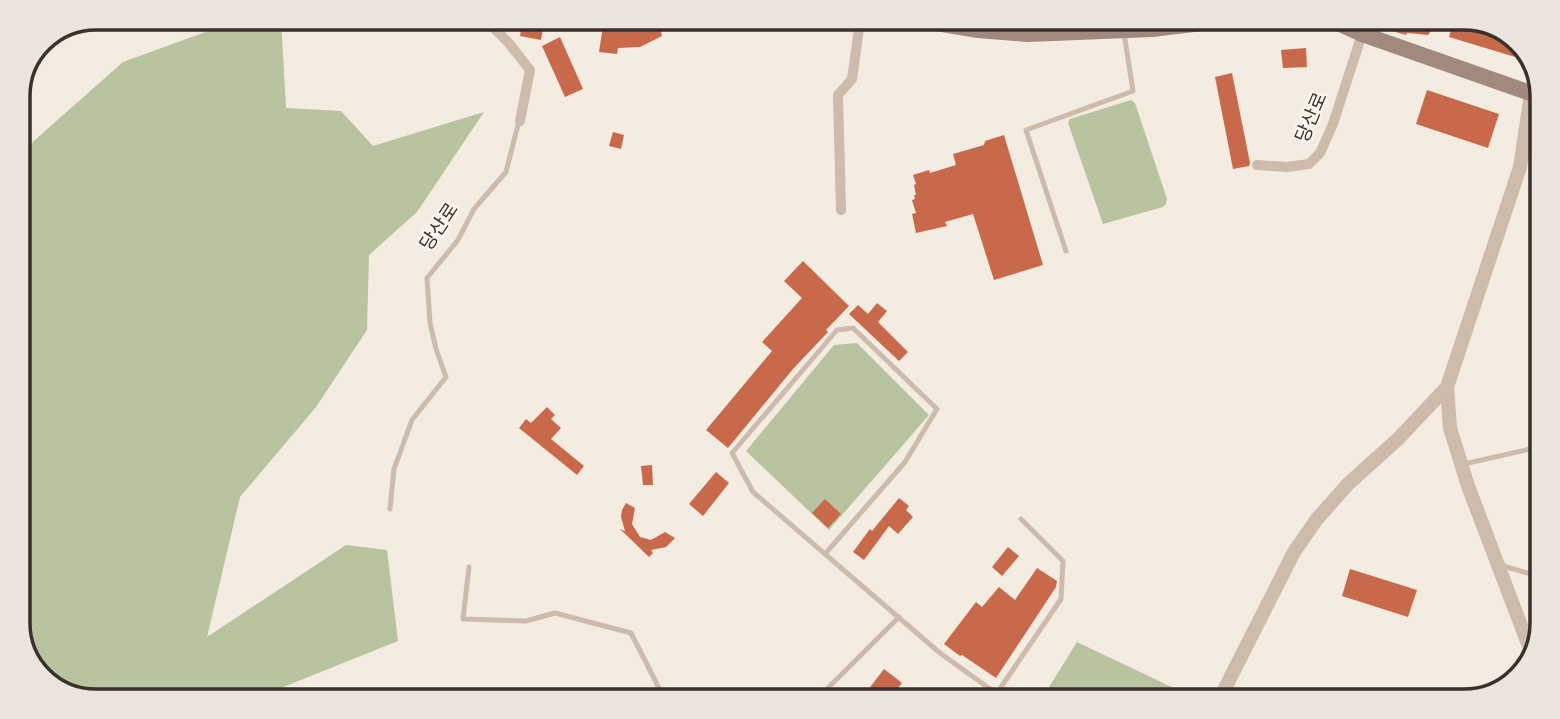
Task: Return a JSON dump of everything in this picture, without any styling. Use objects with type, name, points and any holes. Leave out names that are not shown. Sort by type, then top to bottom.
[{"type":"main road","points":[[978,30],[1028,34],[1124,30]]},
{"type":"main road","points":[[1353,30],[1530,89]]},
{"type":"street","name":"당산로","points":[[496,30],[530,69],[520,121]]},
{"type":"street","points":[[841,210],[838,95],[852,79],[859,30]]},
{"type":"street","name":"당산로","points":[[1257,165],[1287,167],[1309,164],[1321,153],[1362,34]]},
{"type":"street","points":[[1528,639],[1497,564],[1461,464],[1450,428],[1447,387],[1520,167],[1530,125]]},
{"type":"street","points":[[1225,689],[1294,552],[1317,519],[1348,484],[1398,439],[1447,387]]},
{"type":"lane","points":[[1066,251],[1027,130],[1133,91],[1124,30]]},
{"type":"lane","name":"당산로","points":[[390,509],[394,469],[412,420],[446,377],[430,323],[427,278],[458,240],[474,208],[506,172],[520,121]]},
{"type":"lane","points":[[825,554],[905,462],[937,409],[853,328],[837,330],[732,453],[752,492],[940,653],[985,689]]},
{"type":"lane","points":[[1461,464],[1530,449]]},
{"type":"lane","points":[[1000,689],[1061,599],[1063,561],[1021,519]]},
{"type":"lane","points":[[1497,564],[1530,574]]},
{"type":"lane","points":[[469,568],[463,619],[526,621],[555,613],[631,633],[659,689]]},
{"type":"lane","points":[[827,689],[899,618]]},
{"type":"green space","points":[[211,30],[282,30],[286,108],[341,111],[373,146],[484,112],[417,212],[369,255],[367,330],[316,407],[240,497],[207,637],[346,545],[387,550],[398,641],[278,689],[83,688],[70,684],[49,670],[35,649],[31,636],[30,144],[123,62]]},
{"type":"green space","points":[[1131,100],[1135,103],[1167,199],[1166,204],[1103,224],[1068,123],[1070,119]]},
{"type":"green space","points":[[857,343],[929,415],[829,530],[746,451],[834,345]]},
{"type":"green space","points":[[1077,642],[1176,689],[1048,689]]},
{"type":"building","points":[[521,30],[543,30],[541,40],[520,36]]},
{"type":"building","points":[[602,30],[665,30],[661,32],[662,36],[640,47],[618,48],[617,54],[599,52]]},
{"type":"building","points":[[1389,30],[1432,30],[1428,35],[1406,35]]},
{"type":"building","points":[[1451,30],[1477,31],[1504,43],[1518,58],[1449,37]]},
{"type":"building","points":[[560,37],[583,89],[565,97],[542,46]]},
{"type":"building","points":[[1306,48],[1307,67],[1283,68],[1281,50]]},
{"type":"building","points":[[1232,73],[1250,163],[1249,166],[1233,169],[1215,77]]},
{"type":"building","points":[[1427,90],[1499,114],[1488,148],[1416,124]]},
{"type":"building","points":[[613,132],[624,135],[621,149],[609,146]]},
{"type":"building","points":[[1004,135],[1043,265],[994,280],[973,214],[945,222],[947,226],[916,233],[912,214],[916,213],[912,200],[916,195],[913,175],[956,165],[953,154],[984,145],[985,141]]},
{"type":"building","points":[[803,261],[849,306],[728,448],[706,430],[772,351],[762,342],[802,298],[784,281]]},
{"type":"building","points":[[877,303],[887,311],[878,322],[908,352],[899,361],[849,314],[858,305],[868,314]]},
{"type":"building","points":[[547,407],[555,415],[551,419],[561,428],[551,439],[584,466],[577,475],[519,428],[526,419],[531,423]]},
{"type":"building","points":[[652,465],[653,485],[643,485],[641,466]]},
{"type":"building","points":[[716,472],[729,483],[703,516],[689,504]]},
{"type":"building","points":[[899,498],[909,506],[906,510],[913,517],[898,534],[889,526],[864,560],[853,552]]},
{"type":"building","points":[[825,499],[841,514],[828,528],[812,513]]},
{"type":"building","points":[[626,503],[635,508],[632,524],[640,537],[651,540],[665,532],[675,538],[666,547],[651,550],[653,553],[649,557],[620,529],[625,531],[621,517]]},
{"type":"building","points":[[1008,547],[1019,556],[1002,576],[992,567]]},
{"type":"building","points":[[1037,568],[1057,581],[1056,587],[996,678],[944,644],[976,602],[982,607],[999,587],[1015,600]]},
{"type":"building","points":[[1350,569],[1417,590],[1408,617],[1342,596]]},
{"type":"building","points":[[884,669],[902,683],[897,689],[869,689]]}]
